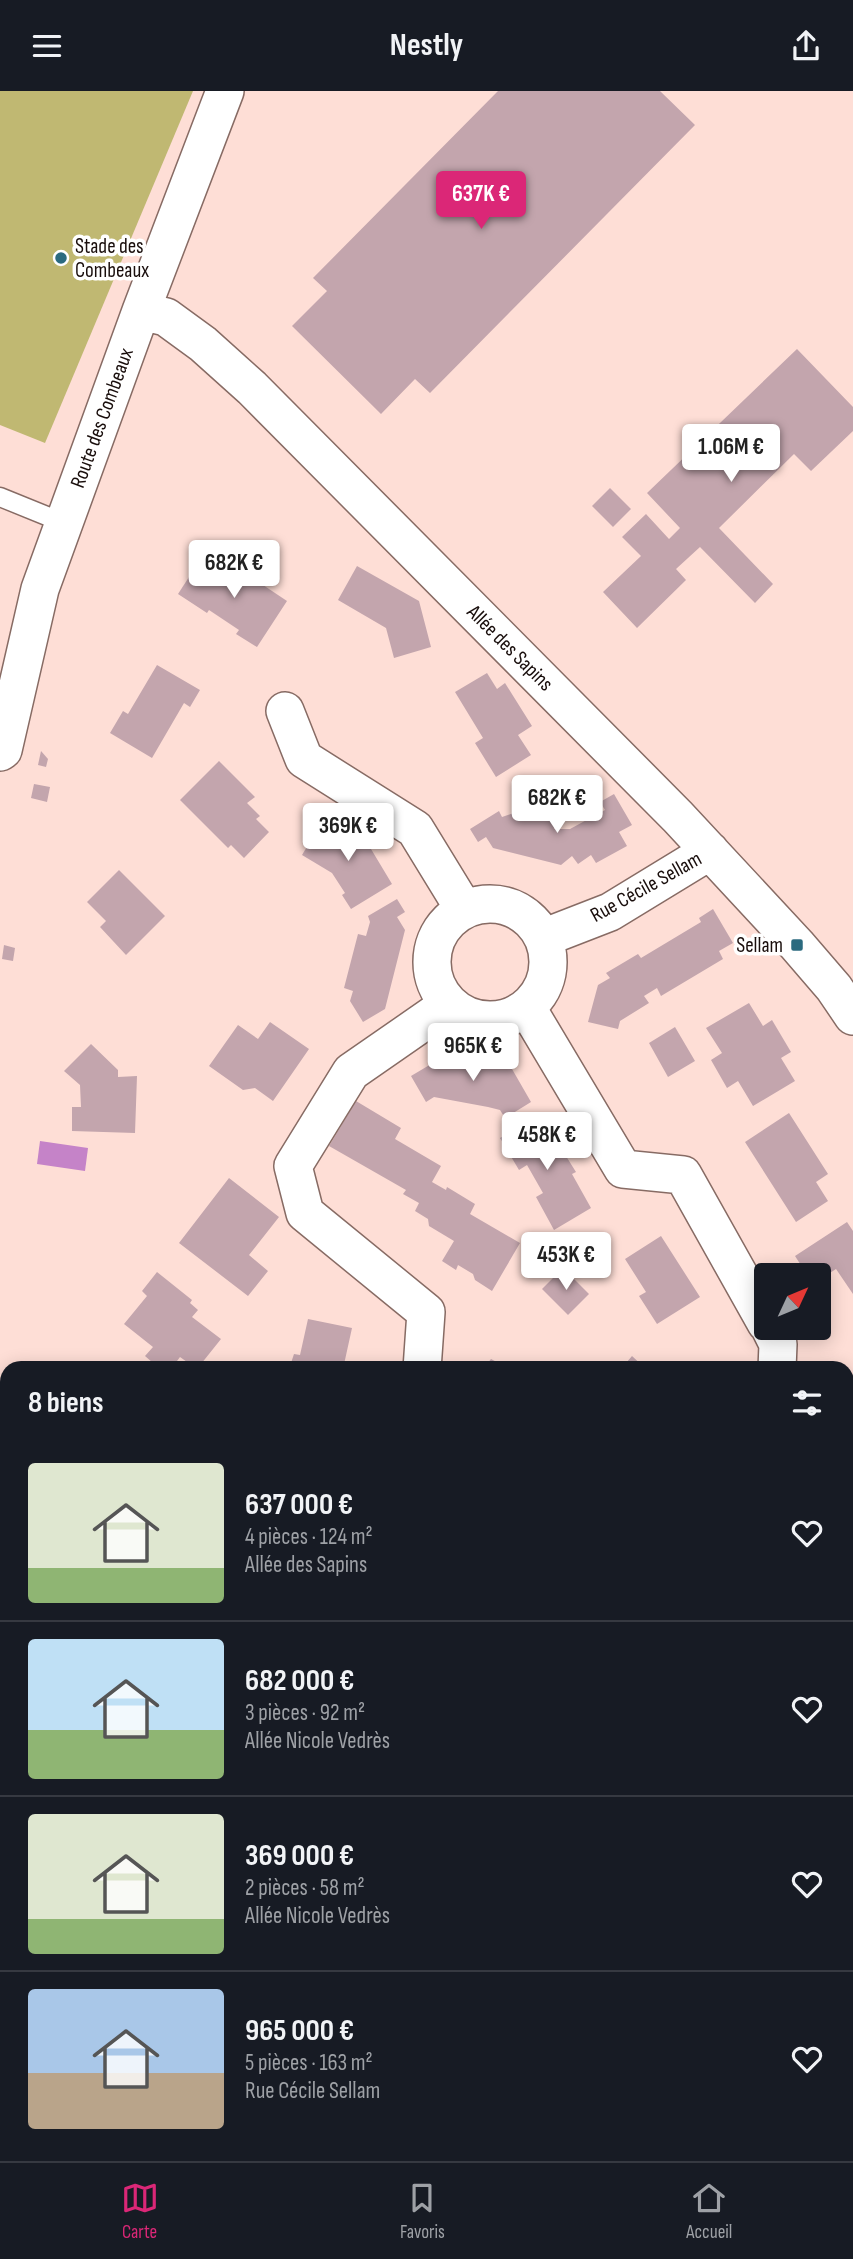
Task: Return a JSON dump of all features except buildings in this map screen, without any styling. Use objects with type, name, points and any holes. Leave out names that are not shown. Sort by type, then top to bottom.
[{"type":"street","name":"Route des Combeaux","points":[[0,752],[3,750],[40,589],[141,311],[225,91]]},
{"type":"street","name":"Allée des Sapins","points":[[141,311],[166,317],[203,344],[252,388],[710,851],[797,945],[834,988],[853,1016]]},
{"type":"street","points":[[285,711],[304,759],[415,829],[464,909]]},
{"type":"street","name":"Rue Cécile Sellam","points":[[543,938],[611,912],[710,851]]},
{"type":"street","points":[[482,904],[501,905],[519,911],[533,923],[543,938],[548,957],[547,976],[540,993],[527,1008],[512,1017],[496,1021],[478,1020],[449,1004],[438,989],[432,971],[432,953],[438,935],[449,920],[464,909],[482,904]]},
{"type":"street","points":[[423,1361],[426,1312],[305,1213],[293,1166],[351,1072],[449,1004]]},
{"type":"street","points":[[527,1008],[623,1169],[683,1175],[754,1302]]},
{"type":"street","points":[[776,1341],[777,1361]]},
{"type":"lane","points":[[0,497],[64,523]]},
{"type":"shaded area","name":"Stade des Combeaux","points":[[0,91],[193,91],[45,443],[0,425]]},
{"type":"shaded area","points":[[40,1141],[88,1148],[85,1171],[37,1164]]},
{"type":"place","name":"Stade des Combeaux","points":[[61,258]]},
{"type":"place","name":"Sellam","points":[[797,945]]}]
